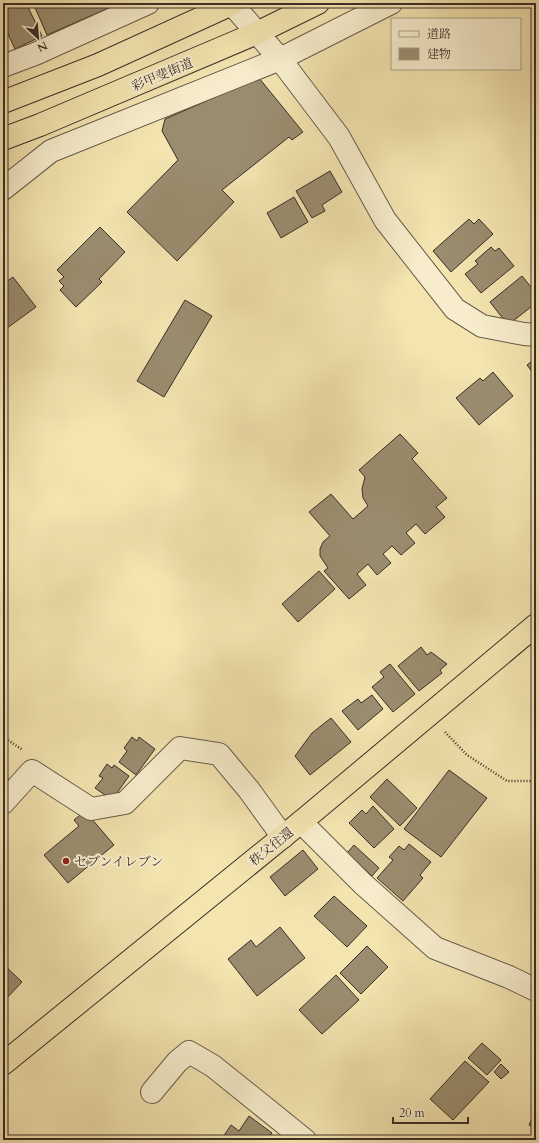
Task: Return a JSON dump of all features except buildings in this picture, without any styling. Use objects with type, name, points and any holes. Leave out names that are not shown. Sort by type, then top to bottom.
[{"type":"highway","points":[[3,102],[98,65],[232,3]]},
{"type":"highway","name":"彩甲斐街道","points":[[3,139],[47,122],[257,33],[318,3]]},
{"type":"highway","name":"秩父往還","points":[[3,1064],[283,837],[429,715],[534,633]]},
{"type":"street","points":[[3,66],[35,54],[148,3]]},
{"type":"street","points":[[232,3],[280,59],[339,137],[385,220],[455,309],[482,326],[536,335]]},
{"type":"street","points":[[3,189],[51,151],[280,59],[390,3]]},
{"type":"street","points":[[3,803],[32,771],[91,809],[125,803],[180,748],[219,754],[249,790],[283,837]]},
{"type":"street","points":[[301,822],[363,884],[435,948],[509,977],[536,990]]},
{"type":"street","points":[[152,1092],[177,1062],[189,1052],[213,1066],[304,1140]]},
{"type":"path","points":[[429,715],[467,755],[507,781],[536,781]]},
{"type":"place","name":"セブンイレブン","points":[[66,861]]}]
